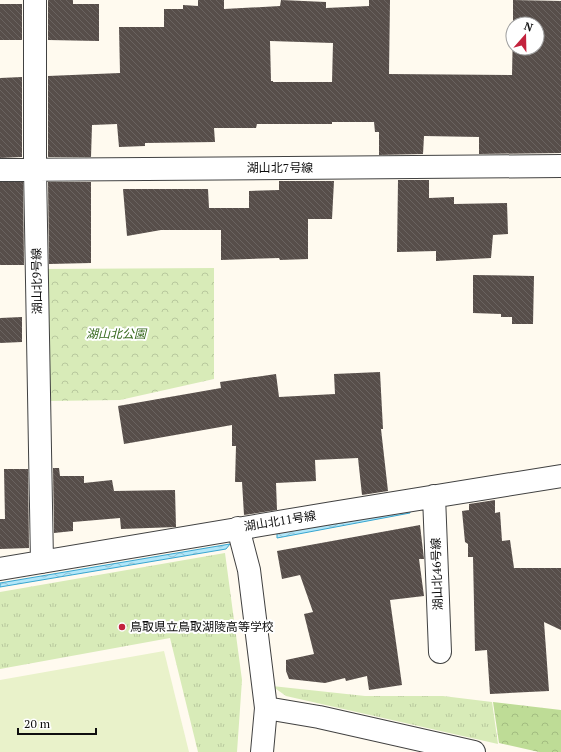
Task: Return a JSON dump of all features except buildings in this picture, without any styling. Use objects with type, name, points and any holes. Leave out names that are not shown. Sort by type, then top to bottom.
[{"type":"street","name":"湖山北9号線","points":[[34,0],[35,169],[42,562]]},
{"type":"street","name":"湖山北7号線","points":[[0,170],[561,166]]},
{"type":"street","name":"湖山北11号線","points":[[0,569],[238,528],[561,476]]},
{"type":"street","name":"湖山北46号線","points":[[434,496],[440,652]]},
{"type":"street","points":[[238,528],[249,570],[266,708],[262,752]]},
{"type":"street","points":[[266,708],[319,717],[474,752]]},
{"type":"green space","name":"湖山北公園","points":[[214,268],[214,379],[120,400],[48,401],[43,269]]},
{"type":"green space","points":[[225,553],[242,680],[237,752],[198,752],[170,638],[0,669],[0,592]]},
{"type":"green space","points":[[164,651],[189,752],[0,752],[0,680]]},
{"type":"green space","points":[[272,686],[365,696],[443,696],[492,702],[498,744],[286,696]]},
{"type":"green space","points":[[493,702],[561,710],[561,752],[539,752],[499,743]]},
{"type":"water","points":[[410,509],[410,513],[277,538],[277,533]]},
{"type":"water","points":[[230,544],[226,549],[0,587],[0,583]]},
{"type":"place","name":"鳥取県立鳥取湖陵高等学校","points":[[122,627]]}]
